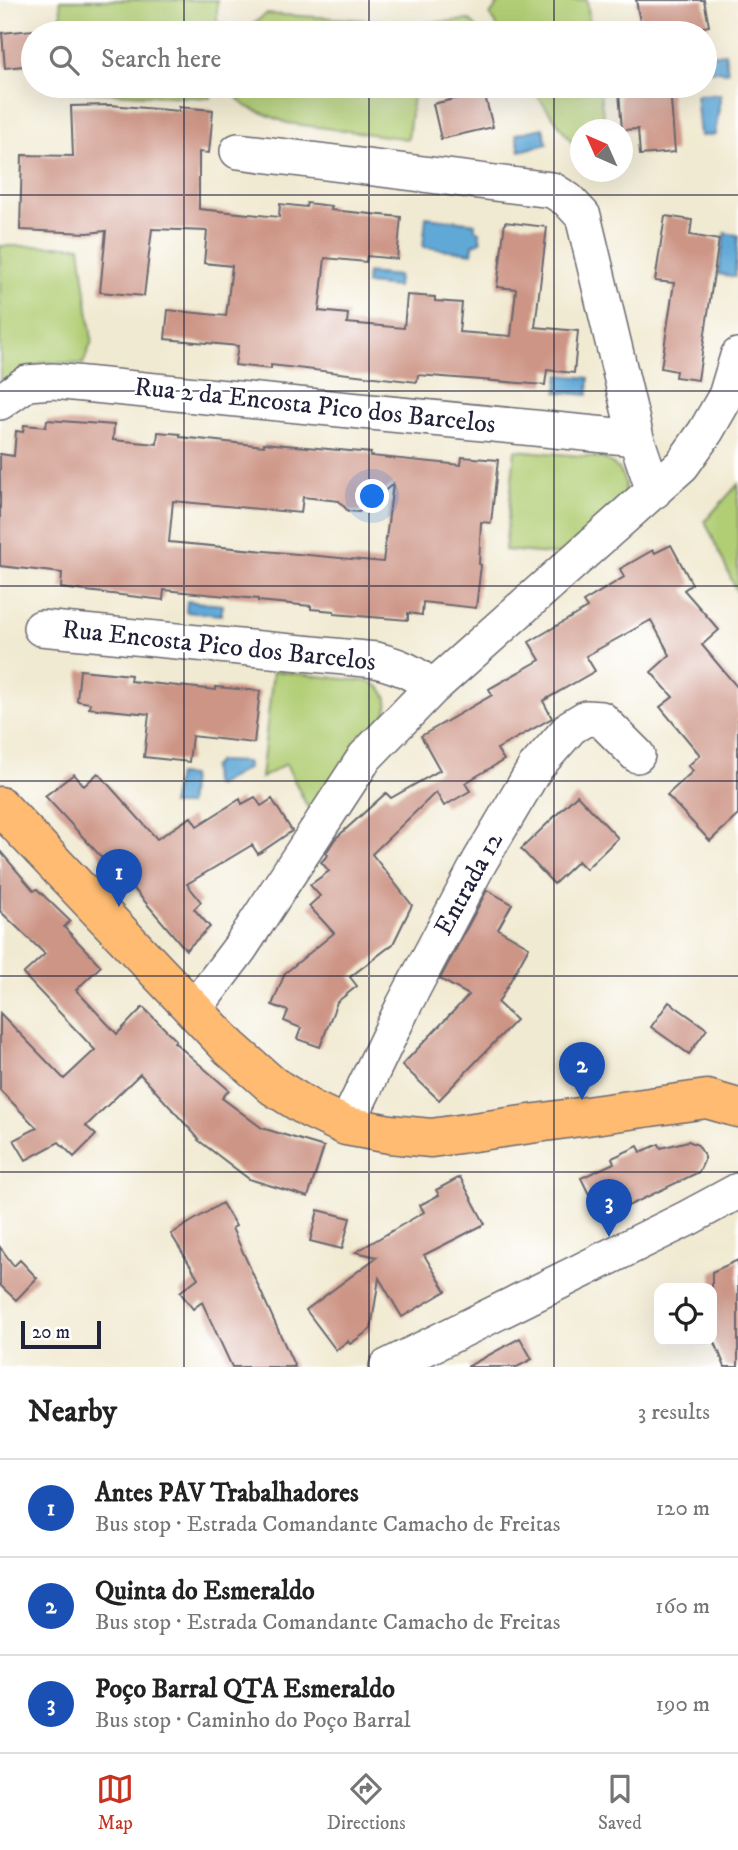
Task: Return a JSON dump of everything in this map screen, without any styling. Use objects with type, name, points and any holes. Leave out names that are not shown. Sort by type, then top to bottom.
[{"type":"main road","points":[[0,806],[230,1048],[273,1086],[310,1109],[346,1126],[430,1138],[706,1099],[738,1108]]},
{"type":"street","points":[[238,151],[551,190],[568,200],[583,216],[636,438],[654,491]]},
{"type":"street","points":[[194,1009],[240,948],[365,757],[432,688],[682,465],[726,396],[738,356]]},
{"type":"street","name":"Rua 2 da Encosta Pico dos Barcelos","points":[[0,402],[27,383],[52,380],[636,438]]},
{"type":"street","name":"Rua Encosta Pico dos Barcelos","points":[[41,628],[376,660],[401,666],[432,688]]},
{"type":"street","name":"Entrada 12","points":[[346,1126],[429,957],[480,861],[535,768],[571,727],[586,718],[601,719],[637,755]]},
{"type":"street","points":[[387,1367],[738,1191]]},
{"type":"green space","points":[[60,0],[217,0],[217,21],[62,21]]},
{"type":"green space","points":[[501,0],[587,0],[590,21],[494,21],[490,15]]},
{"type":"green space","points":[[266,14],[386,21],[257,21]]},
{"type":"green space","points":[[237,98],[413,98],[408,139],[287,123],[245,106]]},
{"type":"green space","points":[[539,98],[601,98],[604,119],[570,119],[570,140]]},
{"type":"green space","points":[[0,246],[80,246],[92,341],[83,364],[43,362],[0,382]]},
{"type":"green space","points":[[515,450],[602,458],[622,474],[625,486],[623,499],[560,555],[505,550]]},
{"type":"green space","points":[[738,484],[738,594],[705,521]]},
{"type":"green space","points":[[273,671],[371,682],[383,691],[387,698],[386,713],[311,814],[286,764],[261,778]]},
{"type":"water","points":[[725,53],[728,72],[717,71],[717,54]]},
{"type":"water","points":[[717,94],[721,94],[715,135],[700,136],[696,98],[717,98]]},
{"type":"water","points":[[543,128],[547,144],[520,151],[516,134]]},
{"type":"water","points":[[426,217],[475,223],[481,241],[473,245],[472,253],[423,247]]},
{"type":"water","points":[[725,233],[738,235],[735,277],[718,274]]},
{"type":"water","points":[[367,273],[398,276],[397,287],[366,284]]},
{"type":"water","points":[[559,375],[589,378],[588,395],[557,392]]},
{"type":"water","points":[[187,601],[223,605],[221,615],[186,612]]},
{"type":"water","points":[[218,761],[246,762],[248,768],[216,786],[213,783],[212,768]]},
{"type":"water","points":[[177,775],[191,776],[188,805],[171,805]]},
{"type":"building","points":[[636,0],[704,0],[708,21],[640,21]]},
{"type":"building","points":[[21,31],[21,66],[5,68],[2,33]]},
{"type":"building","points":[[458,98],[486,98],[493,127],[441,139],[433,104]]},
{"type":"building","points":[[619,98],[671,98],[675,152],[640,155],[638,129],[633,129],[633,119],[621,119]]},
{"type":"building","points":[[110,105],[179,111],[179,107],[213,110],[209,153],[199,152],[199,209],[279,217],[280,204],[306,207],[307,203],[332,206],[331,210],[401,217],[397,259],[367,256],[366,262],[325,258],[319,311],[348,314],[347,323],[404,328],[407,295],[435,297],[435,301],[462,303],[459,332],[511,336],[516,289],[497,287],[505,222],[547,227],[535,327],[578,331],[574,373],[547,370],[545,385],[418,375],[417,382],[271,365],[271,369],[235,365],[238,346],[165,339],[168,310],[226,316],[232,266],[204,263],[207,231],[152,229],[144,296],[100,292],[106,231],[88,233],[20,230],[22,155],[73,156],[71,106]]},
{"type":"building","points":[[665,216],[692,220],[690,235],[719,240],[698,380],[675,377],[676,371],[661,368],[674,283],[655,281]]},
{"type":"building","points":[[47,420],[114,425],[113,440],[157,444],[158,432],[180,434],[180,437],[371,453],[370,456],[461,465],[462,457],[498,460],[491,523],[481,522],[481,565],[476,608],[423,602],[422,615],[408,613],[408,620],[334,614],[334,611],[311,609],[311,606],[164,590],[163,600],[61,588],[62,573],[0,566],[0,454],[14,456],[16,431],[23,432],[24,425],[46,427]],"holes":[[[393,484],[383,562],[169,542],[173,501],[301,513],[303,497],[339,501],[348,511],[359,512]]]},
{"type":"building","points":[[671,545],[692,584],[684,590],[719,630],[702,645],[738,688],[738,815],[710,841],[667,795],[693,771],[688,766],[700,755],[660,707],[673,697],[651,672],[670,655],[651,620],[586,656],[595,671],[543,701],[552,718],[497,749],[504,760],[465,783],[470,791],[444,806],[436,792],[372,854],[412,905],[393,944],[350,977],[357,986],[337,1002],[320,1047],[297,1039],[301,1028],[284,1021],[288,1011],[272,1005],[285,973],[334,933],[309,906],[320,896],[310,885],[329,871],[321,862],[328,855],[326,853],[335,839],[386,793],[391,798],[440,770],[421,736],[492,695],[489,689],[540,660],[529,642],[587,608],[583,602],[624,577],[620,569],[653,550],[655,553]]},
{"type":"building","points":[[80,670],[131,675],[130,681],[216,690],[216,687],[260,691],[254,743],[192,736],[189,762],[144,757],[149,714],[89,708],[90,703],[77,701]]},
{"type":"building","points":[[98,773],[157,839],[191,817],[197,826],[240,799],[242,804],[255,797],[261,806],[272,799],[292,831],[258,854],[252,845],[187,884],[201,902],[194,909],[210,927],[186,950],[107,857],[104,860],[45,796],[74,774],[84,786]]},
{"type":"building","points":[[577,795],[618,838],[586,869],[578,861],[554,884],[521,849]]},
{"type":"building","points":[[0,851],[34,891],[37,889],[70,921],[64,927],[101,966],[76,990],[117,1034],[143,1007],[176,1040],[174,1042],[229,1090],[222,1098],[262,1128],[324,1147],[308,1197],[249,1179],[198,1140],[140,1074],[86,1126],[96,1135],[74,1157],[59,1142],[26,1160],[14,1140],[37,1128],[0,1090],[0,1013],[64,1079],[95,1050],[23,974],[45,954],[0,911]]},
{"type":"building","points":[[487,890],[512,904],[498,929],[529,947],[498,1003],[516,1020],[439,1100],[402,1065],[469,995],[440,979]]},
{"type":"building","points":[[669,1002],[707,1029],[689,1054],[651,1027]]},
{"type":"building","points":[[688,1141],[698,1145],[704,1155],[699,1172],[601,1219],[581,1178],[614,1163],[612,1158],[638,1146],[641,1152],[659,1144],[661,1148]]},
{"type":"building","points":[[460,1177],[485,1224],[424,1255],[446,1291],[402,1317],[379,1278],[371,1329],[336,1350],[306,1310],[377,1257],[356,1252],[424,1212],[420,1205],[439,1195],[436,1190]]},
{"type":"building","points":[[222,1203],[236,1226],[232,1228],[295,1367],[232,1367],[202,1302],[193,1309],[180,1292],[198,1278],[171,1234]]},
{"type":"building","points":[[318,1210],[350,1218],[342,1249],[310,1241]]},
{"type":"building","points":[[0,1247],[14,1266],[20,1260],[37,1278],[16,1300],[0,1285]]},
{"type":"building","points":[[738,1260],[738,1367],[725,1367],[716,1346],[717,1283],[712,1283],[712,1272]]},
{"type":"building","points":[[520,1338],[532,1359],[517,1367],[467,1367]]},
{"type":"place","name":"Antes PAV Trabalhadores","points":[[119,907]]},
{"type":"place","name":"Quinta do Esmeraldo","points":[[582,1100]]},
{"type":"place","name":"Poço Barral QTA Esmeraldo","points":[[609,1237]]}]
